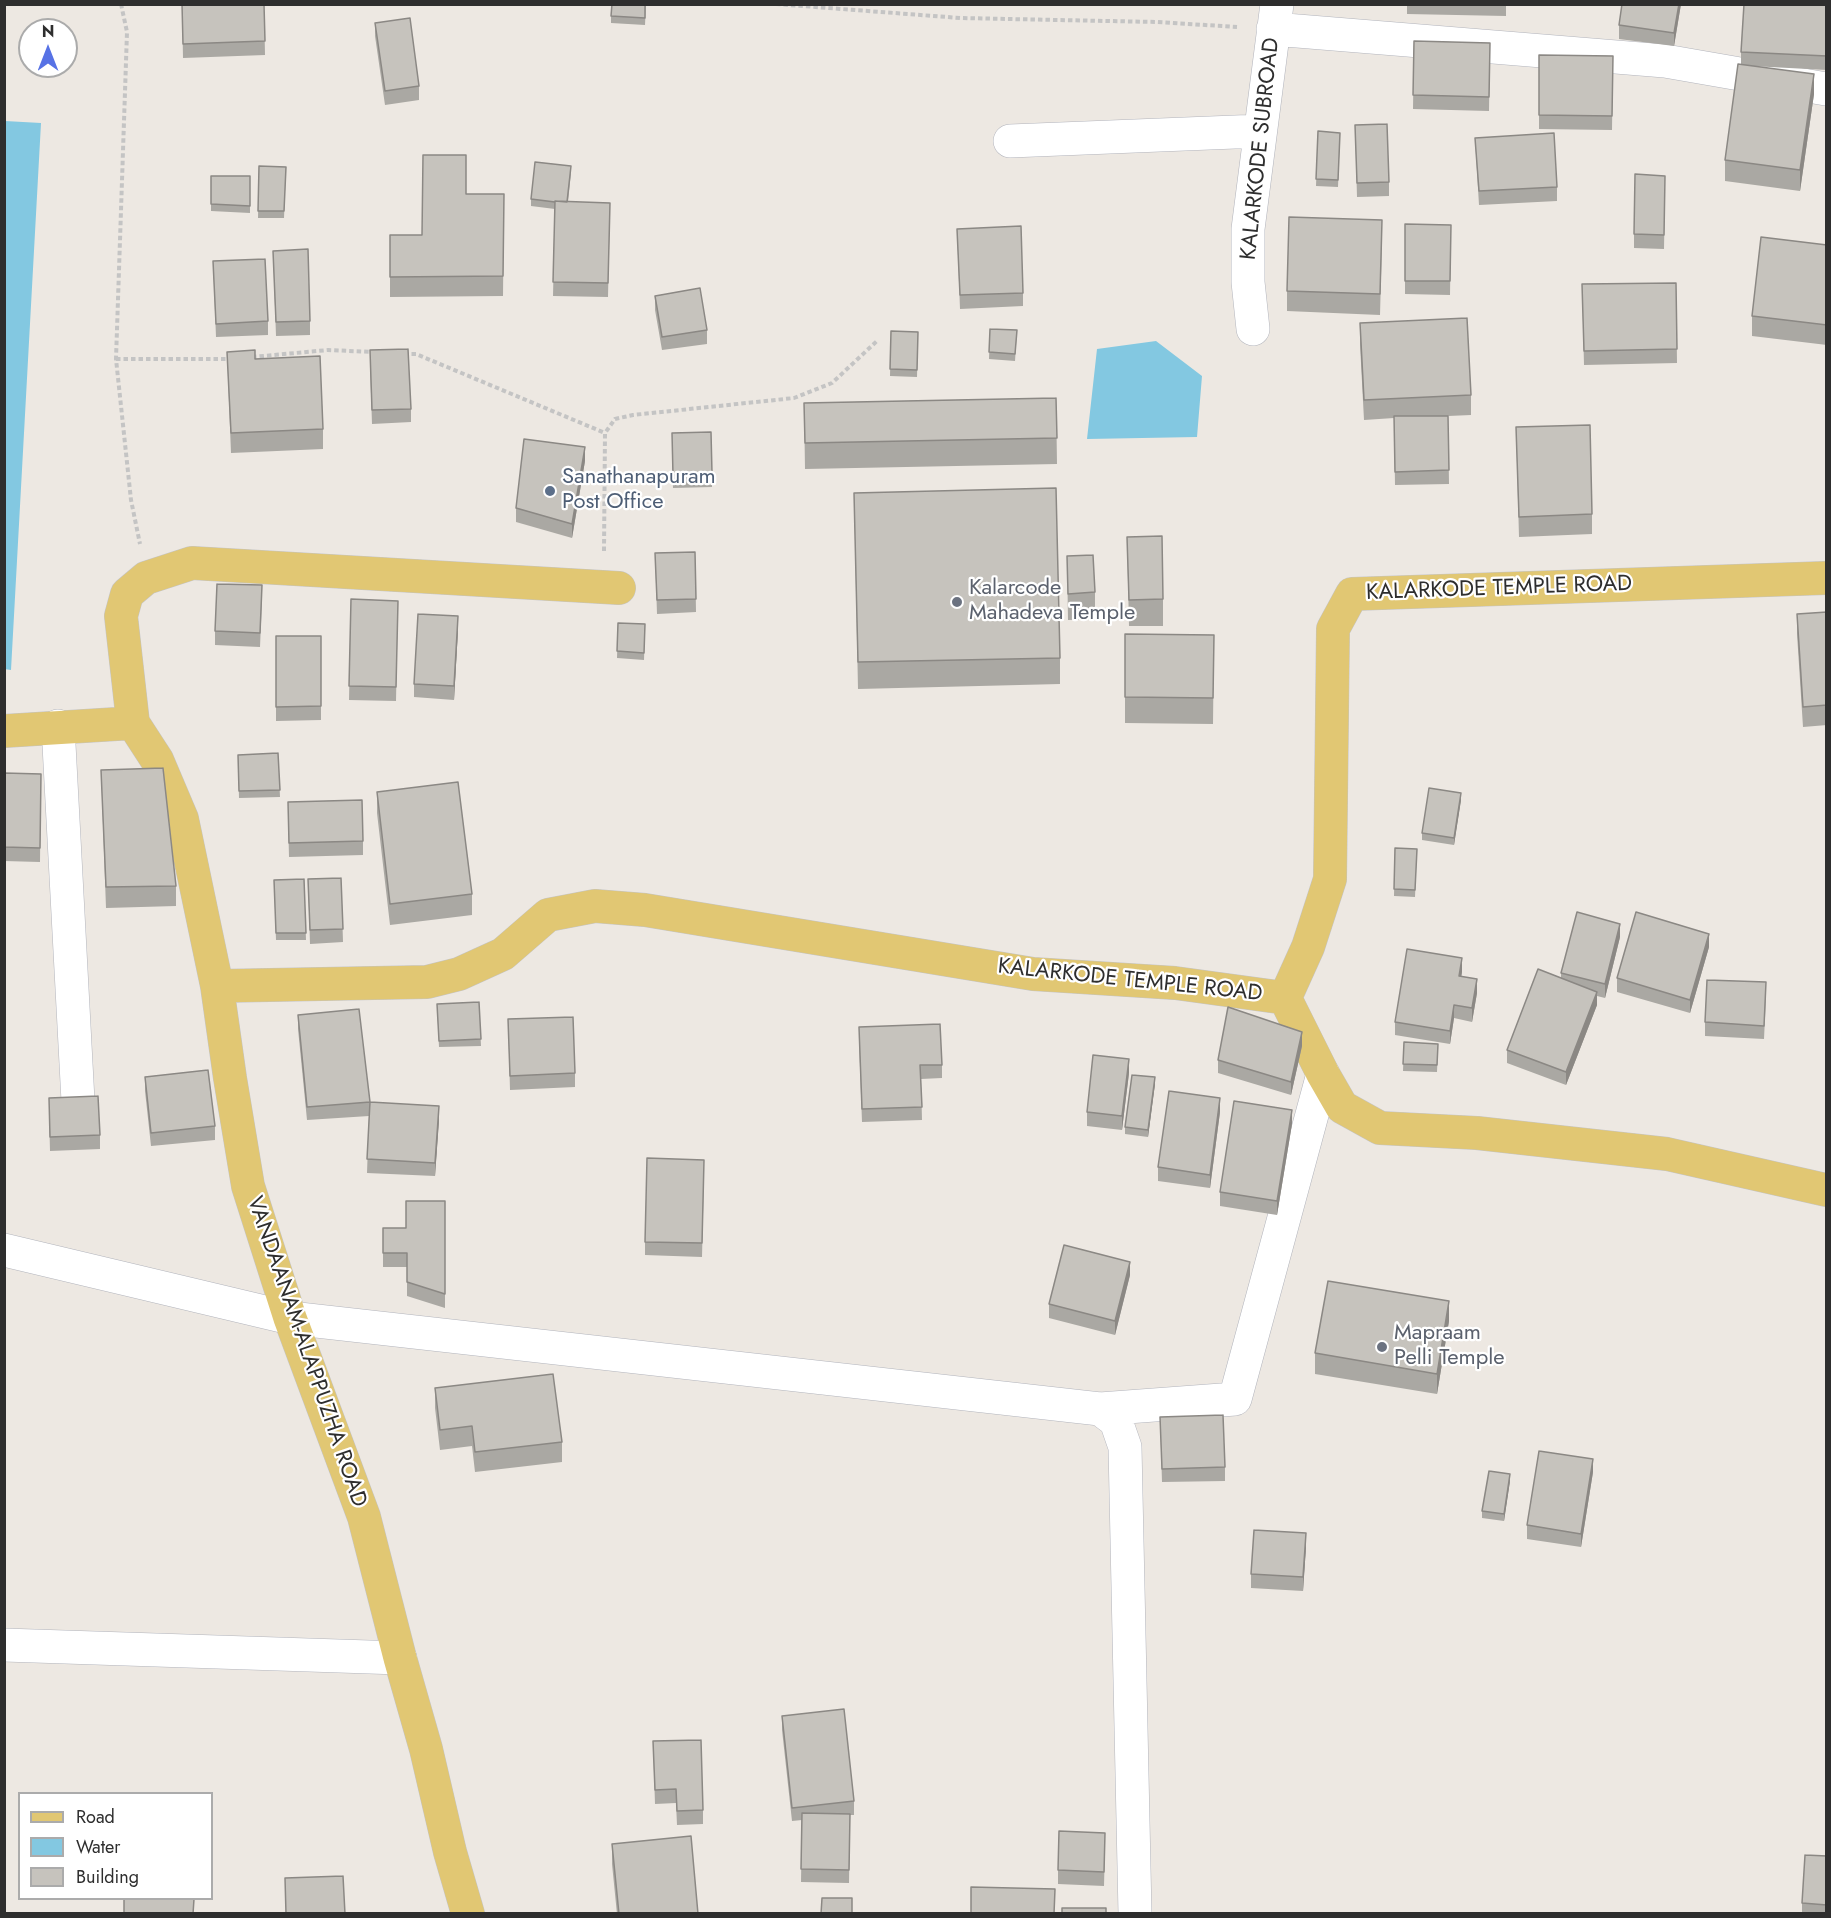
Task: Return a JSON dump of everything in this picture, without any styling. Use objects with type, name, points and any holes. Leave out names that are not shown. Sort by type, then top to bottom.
[{"type":"main road","points":[[4,731],[133,723],[121,616],[127,594],[147,578],[192,563],[611,588]]},
{"type":"main road","name":"KALARKODE TEMPLE ROAD","points":[[217,986],[427,982],[459,974],[503,954],[548,915],[595,906],[645,910],[1034,974],[1175,983],[1285,998],[1308,947],[1330,879],[1333,629],[1352,594],[1827,578]]},
{"type":"main road","name":"VANDAANAM-ALAPPUZHA ROAD","points":[[133,723],[157,760],[182,819],[217,986],[248,1186],[290,1317],[364,1517],[468,1914]]},
{"type":"main road","points":[[1285,998],[1342,1107],[1380,1128],[1477,1133],[1667,1154],[1827,1190]]},
{"type":"street","points":[[1275,17],[1665,61],[1827,89]]},
{"type":"street","name":"KALARKODE SUBROAD","points":[[1253,329],[1248,282],[1248,229],[1275,17]]},
{"type":"street","points":[[1010,141],[1260,131]]},
{"type":"street","points":[[58,726],[78,1101]]},
{"type":"street","points":[[4,1250],[290,1317],[1100,1409],[1235,1399],[1323,1074]]},
{"type":"street","points":[[1100,1409],[1116,1421],[1125,1447],[1135,1914]]},
{"type":"street","points":[[4,1645],[400,1658]]},
{"type":"path","points":[[121,4],[127,32],[116,359],[131,500],[147,578]]},
{"type":"path","points":[[776,4],[960,18],[1157,22],[1275,17]]},
{"type":"path","points":[[611,588],[605,433],[615,419],[633,415],[794,398],[832,383],[878,340]]},
{"type":"path","points":[[250,358],[328,350],[383,353]]},
{"type":"path","points":[[394,353],[416,354],[605,433]]},
{"type":"path","points":[[116,359],[239,359]]},
{"type":"water","points":[[5,121],[41,123],[11,670],[4,669]]},
{"type":"water","points":[[1156,341],[1202,376],[1197,437],[1087,439],[1097,349]]},
{"type":"building","points":[[182,4],[264,4],[265,41],[183,44]]},
{"type":"building","points":[[612,4],[645,4],[645,18],[611,16]]},
{"type":"building","points":[[1622,4],[1679,4],[1674,33],[1619,25]]},
{"type":"building","points":[[1744,4],[1827,4],[1827,56],[1741,52]]},
{"type":"building","points":[[410,18],[419,86],[385,91],[375,23]]},
{"type":"building","points":[[1414,41],[1490,43],[1489,97],[1413,95]]},
{"type":"building","points":[[1539,55],[1613,56],[1612,116],[1539,115]]},
{"type":"building","points":[[1738,64],[1814,74],[1800,170],[1725,160]]},
{"type":"building","points":[[1387,124],[1389,182],[1357,183],[1355,125]]},
{"type":"building","points":[[1318,131],[1340,133],[1338,180],[1316,179]]},
{"type":"building","points":[[1554,133],[1557,187],[1479,191],[1475,138]]},
{"type":"building","points":[[423,155],[466,155],[466,194],[504,194],[503,276],[390,277],[390,235],[422,235]]},
{"type":"building","points":[[535,162],[571,166],[567,202],[531,199]]},
{"type":"building","points":[[259,166],[286,167],[284,211],[258,211]]},
{"type":"building","points":[[1635,174],[1665,176],[1664,235],[1634,234]]},
{"type":"building","points":[[211,176],[250,176],[250,206],[211,204]]},
{"type":"building","points":[[555,201],[610,203],[608,283],[553,282]]},
{"type":"building","points":[[1289,217],[1382,220],[1380,294],[1287,291]]},
{"type":"building","points":[[1405,224],[1451,225],[1450,281],[1405,281]]},
{"type":"building","points":[[1021,226],[1023,293],[960,295],[957,229]]},
{"type":"building","points":[[1761,237],[1827,245],[1827,325],[1752,316]]},
{"type":"building","points":[[308,249],[310,321],[276,322],[273,251]]},
{"type":"building","points":[[265,259],[268,321],[216,324],[213,261]]},
{"type":"building","points":[[1676,283],[1677,349],[1584,351],[1582,284]]},
{"type":"building","points":[[700,288],[707,330],[662,337],[655,296]]},
{"type":"building","points":[[1467,318],[1471,395],[1364,400],[1360,323]]},
{"type":"building","points":[[990,329],[1017,330],[1015,354],[989,352]]},
{"type":"building","points":[[891,331],[918,332],[917,370],[890,369]]},
{"type":"building","points":[[408,349],[411,409],[372,410],[370,350]]},
{"type":"building","points":[[255,350],[255,359],[320,356],[323,429],[231,433],[227,352]]},
{"type":"building","points":[[1056,398],[1057,438],[805,443],[804,403]]},
{"type":"building","points":[[1394,416],[1448,416],[1449,470],[1395,472]]},
{"type":"building","points":[[1590,425],[1592,514],[1519,517],[1516,427]]},
{"type":"building","points":[[711,432],[712,473],[673,475],[672,433]]},
{"type":"building","name":"Sanathanapuram Post Office","points":[[524,439],[585,447],[572,524],[516,508]]},
{"type":"building","name":"Kalarcode Mahadeva Temple","points":[[1056,488],[1060,658],[858,662],[854,493]]},
{"type":"building","points":[[1162,536],[1163,599],[1129,600],[1127,537]]},
{"type":"building","points":[[695,552],[696,599],[657,600],[655,553]]},
{"type":"building","points":[[1093,555],[1095,592],[1068,594],[1067,556]]},
{"type":"building","points":[[217,584],[262,585],[260,633],[215,631]]},
{"type":"building","points":[[351,599],[398,601],[396,687],[349,686]]},
{"type":"building","points":[[1827,612],[1827,705],[1803,707],[1797,614]]},
{"type":"building","points":[[418,614],[458,616],[454,686],[414,684]]},
{"type":"building","points":[[618,623],[645,624],[644,653],[617,651]]},
{"type":"building","points":[[1125,634],[1214,635],[1213,698],[1125,697]]},
{"type":"building","points":[[276,636],[321,636],[321,706],[276,707]]},
{"type":"building","points":[[278,753],[280,790],[239,791],[238,755]]},
{"type":"building","points":[[163,768],[176,886],[106,887],[101,770]]},
{"type":"building","points":[[4,773],[41,774],[40,848],[4,847]]},
{"type":"building","points":[[458,782],[472,894],[390,904],[377,792]]},
{"type":"building","points":[[1429,788],[1461,793],[1454,838],[1422,833]]},
{"type":"building","points":[[362,800],[363,841],[289,843],[288,802]]},
{"type":"building","points":[[1395,848],[1417,849],[1415,890],[1394,889]]},
{"type":"building","points":[[341,878],[343,929],[310,930],[308,879]]},
{"type":"building","points":[[304,879],[306,933],[276,933],[274,880]]},
{"type":"building","points":[[1577,912],[1620,924],[1605,984],[1561,973]]},
{"type":"building","points":[[1636,912],[1709,934],[1690,1000],[1617,978]]},
{"type":"building","points":[[1407,949],[1462,958],[1459,976],[1477,979],[1472,1008],[1454,1005],[1450,1031],[1395,1022]]},
{"type":"building","points":[[1538,969],[1597,992],[1566,1072],[1507,1050]]},
{"type":"building","points":[[1707,980],[1766,982],[1764,1026],[1705,1022]]},
{"type":"building","points":[[479,1002],[481,1039],[439,1041],[437,1004]]},
{"type":"building","points":[[1228,1007],[1302,1032],[1291,1082],[1218,1060]]},
{"type":"building","points":[[359,1009],[370,1102],[307,1107],[298,1015]]},
{"type":"building","points":[[573,1017],[575,1073],[510,1076],[508,1019]]},
{"type":"building","points":[[940,1024],[942,1065],[920,1065],[922,1107],[862,1109],[859,1027]]},
{"type":"building","points":[[1404,1042],[1438,1044],[1437,1065],[1403,1064]]},
{"type":"building","points":[[1093,1055],[1129,1059],[1122,1116],[1087,1112]]},
{"type":"building","points":[[208,1070],[215,1126],[151,1133],[145,1077]]},
{"type":"building","points":[[1132,1075],[1155,1077],[1148,1130],[1125,1127]]},
{"type":"building","points":[[1169,1091],[1220,1098],[1210,1175],[1158,1167]]},
{"type":"building","points":[[98,1096],[100,1135],[50,1137],[49,1098]]},
{"type":"building","points":[[1234,1101],[1292,1110],[1277,1201],[1220,1192]]},
{"type":"building","points":[[370,1102],[439,1106],[435,1163],[367,1159]]},
{"type":"building","points":[[647,1158],[704,1160],[702,1243],[645,1242]]},
{"type":"building","points":[[406,1201],[445,1201],[445,1294],[407,1282],[407,1253],[383,1253],[383,1228],[406,1228]]},
{"type":"building","points":[[1064,1245],[1130,1262],[1115,1321],[1049,1304]]},
{"type":"building","name":"Mapraam Pelli Temple","points":[[1328,1281],[1449,1301],[1437,1374],[1315,1353]]},
{"type":"building","points":[[553,1374],[562,1442],[475,1452],[472,1426],[440,1430],[435,1388]]},
{"type":"building","points":[[1223,1415],[1225,1467],[1162,1469],[1160,1417]]},
{"type":"building","points":[[1539,1451],[1593,1459],[1581,1534],[1527,1525]]},
{"type":"building","points":[[1489,1471],[1510,1474],[1504,1514],[1482,1511]]},
{"type":"building","points":[[1254,1530],[1306,1533],[1303,1577],[1251,1574]]},
{"type":"building","points":[[844,1709],[854,1801],[792,1808],[782,1716]]},
{"type":"building","points":[[701,1740],[703,1810],[677,1811],[676,1789],[655,1790],[653,1741]]},
{"type":"building","points":[[802,1813],[850,1814],[849,1870],[801,1869]]},
{"type":"building","points":[[1059,1831],[1105,1833],[1104,1872],[1058,1870]]},
{"type":"building","points":[[691,1836],[698,1914],[619,1914],[612,1844]]},
{"type":"building","points":[[1805,1855],[1827,1856],[1827,1905],[1802,1903]]},
{"type":"building","points":[[343,1876],[345,1914],[286,1914],[285,1878]]},
{"type":"building","points":[[971,1887],[1055,1889],[1054,1914],[971,1914]]},
{"type":"building","points":[[822,1898],[852,1898],[852,1914],[821,1914]]},
{"type":"building","points":[[124,1900],[194,1900],[193,1914],[124,1914]]},
{"type":"building","points":[[1062,1908],[1106,1908],[1106,1914],[1062,1914]]},
{"type":"place","name":"Sanathanapuram Post Office","points":[[550,491]]},
{"type":"place","name":"Kalarcode Mahadeva Temple","points":[[957,602]]},
{"type":"place","name":"Mapraam Pelli Temple","points":[[1382,1347]]}]
